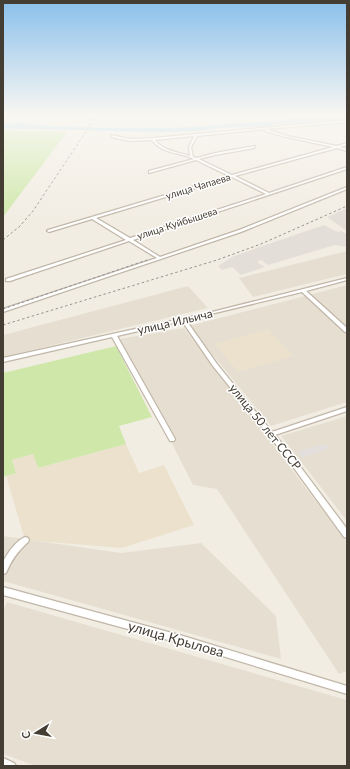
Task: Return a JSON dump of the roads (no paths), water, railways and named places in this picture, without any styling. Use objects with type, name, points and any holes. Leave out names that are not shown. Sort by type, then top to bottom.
[{"type":"street","points":[[169,151],[198,159],[268,193]]},
{"type":"street","points":[[191,151],[192,157]]},
{"type":"street","points":[[150,172],[215,154],[232,151]]},
{"type":"street","name":"улица Чапаева","points":[[49,231],[232,176],[322,151]]},
{"type":"street","name":"улица Куйбышева","points":[[8,280],[128,239],[347,168]]},
{"type":"street","points":[[3,311],[265,222],[347,188]]},
{"type":"street","points":[[93,218],[160,258]]},
{"type":"street","name":"улица Ильича","points":[[3,360],[183,320],[347,279]]},
{"type":"street","points":[[303,290],[347,332]]},
{"type":"street","name":"улица 50 лет СССР","points":[[183,320],[215,365],[272,434],[347,535]]},
{"type":"street","points":[[114,336],[172,439]]},
{"type":"street","points":[[272,434],[347,409]]},
{"type":"street","points":[[3,571],[6,561],[16,548],[25,540]]},
{"type":"street","name":"улица Крылова","points":[[3,591],[183,640],[347,690]]},
{"type":"street","points":[[3,763],[11,766]]},
{"type":"railway","points":[[3,240],[20,226],[33,211],[73,151]]},
{"type":"railway","points":[[3,325],[217,260],[261,244],[347,206]]},
{"type":"railway","points":[[3,309],[147,260]]}]
